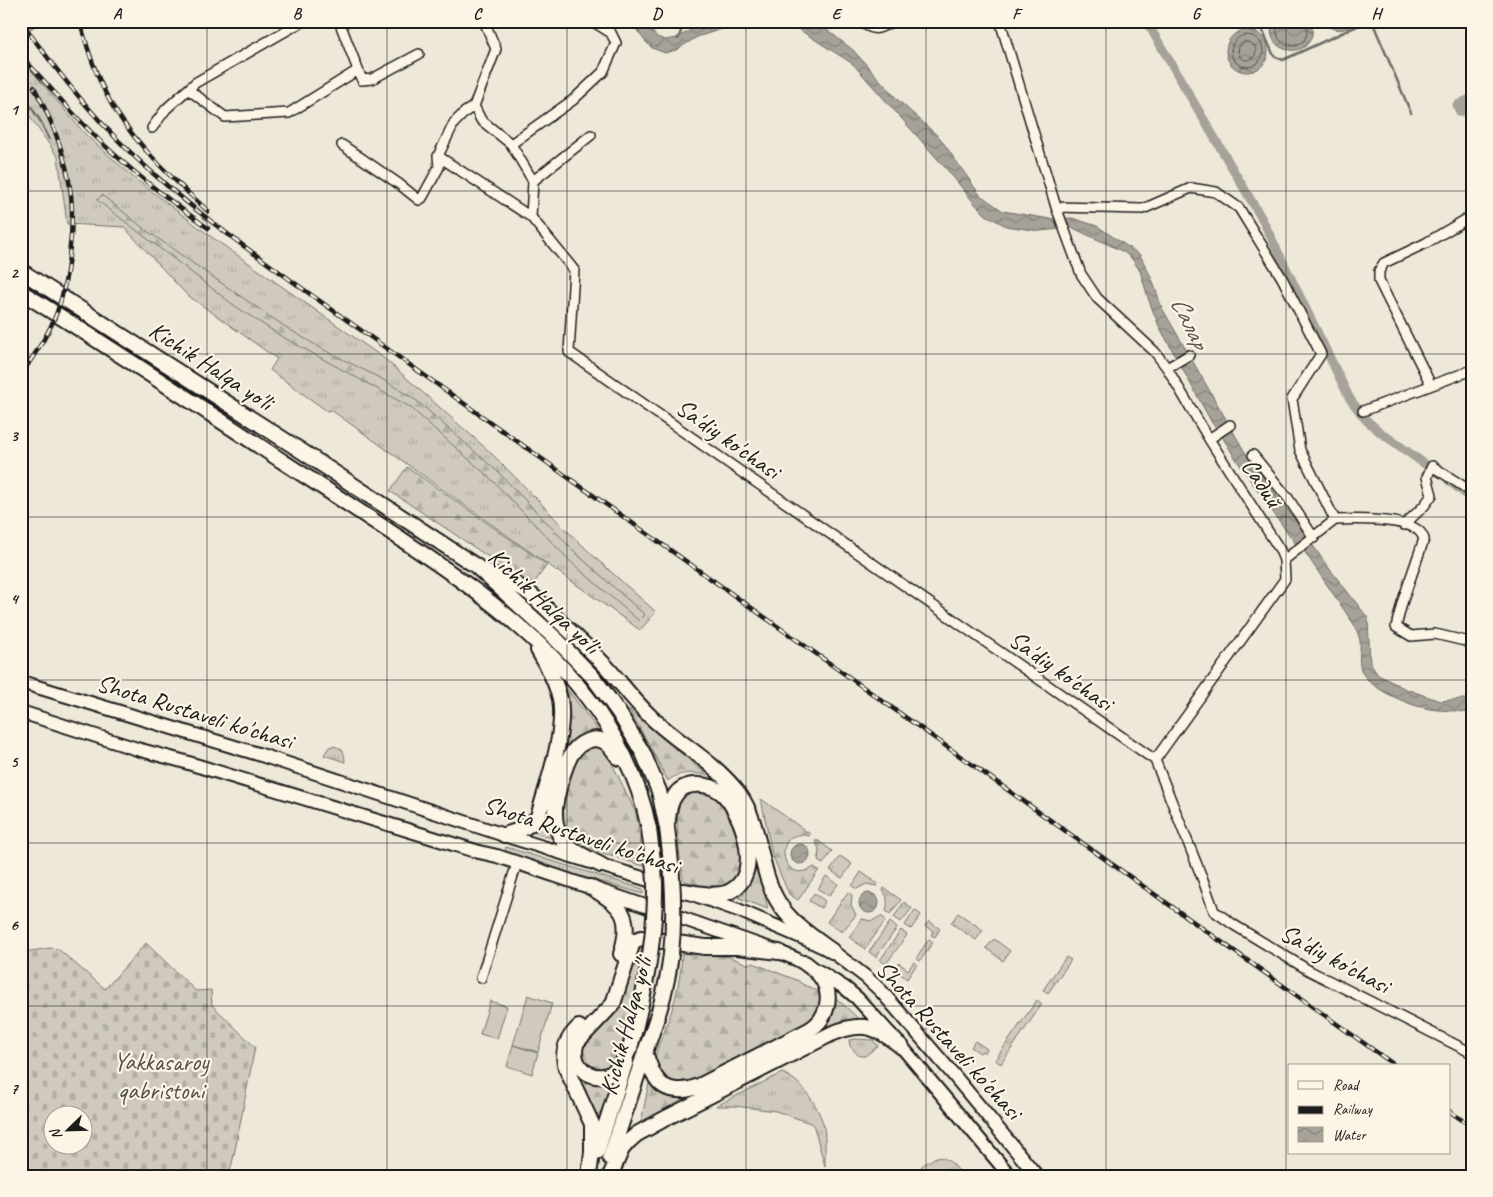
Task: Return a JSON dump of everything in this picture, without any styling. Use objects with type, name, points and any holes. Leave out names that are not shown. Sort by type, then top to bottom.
[{"type":"highway","name":"Kichik Halqa yo'li","points":[[21,271],[297,448],[476,566],[592,676],[619,713],[643,753],[659,790],[667,828],[672,881],[670,949],[664,992],[605,1176]]},
{"type":"highway","name":"Kichik Halqa yo'li","points":[[21,292],[461,579],[529,635],[565,671],[592,702],[605,722],[624,755],[644,805],[649,829],[655,881],[653,938],[641,1005],[630,1048],[589,1176]]},
{"type":"highway","points":[[287,464],[297,448]]},
{"type":"highway","points":[[476,566],[529,593],[591,651],[653,719],[724,777],[739,794],[749,812],[763,864],[778,902],[793,920],[832,952]]},
{"type":"highway","points":[[504,835],[531,825],[538,818],[560,732],[560,698],[552,676],[529,635]]},
{"type":"highway","points":[[601,865],[565,842],[560,836],[556,824],[554,813],[557,798],[570,756],[577,747],[584,743],[591,740],[604,741],[618,757],[638,786]]},
{"type":"highway","points":[[667,828],[670,806],[675,795],[686,787],[698,785],[714,788],[721,792],[729,802],[746,837],[747,864],[740,884],[726,892],[717,894],[684,891]]},
{"type":"highway","points":[[589,1176],[592,1152],[592,1124],[566,1068],[564,1051],[571,1035],[597,1010],[605,999],[626,938],[624,919],[618,907],[590,887]]},
{"type":"highway","points":[[630,1048],[620,1067],[606,1075],[586,1073],[579,1068],[576,1059],[577,1042],[613,1004],[632,945],[637,939],[704,947],[737,947],[778,952]]},
{"type":"highway","points":[[645,1052],[656,1080],[674,1090],[685,1090],[699,1086],[809,1030],[822,1019],[828,1005],[828,998],[824,982],[805,963]]},
{"type":"highway","points":[[610,1176],[622,1149],[637,1134],[831,1034],[855,1028],[870,1027],[902,1047]]},
{"type":"main road","name":"Shota Rustaveli ko'chasi","points":[[21,682],[258,754],[504,835],[684,891],[782,928],[832,952],[866,977],[881,991],[1037,1176]]},
{"type":"main road","name":"Shota Rustaveli ko'chasi","points":[[21,712],[136,749],[182,760],[517,863],[778,952],[805,963],[845,988],[857,998],[902,1047],[1010,1176]]},
{"type":"street","points":[[152,128],[166,109],[195,83],[303,21]]},
{"type":"street","points":[[339,21],[362,80],[372,79],[419,54]]},
{"type":"street","points":[[342,145],[419,200],[422,198],[438,167],[438,156],[454,123],[474,106],[496,49],[484,21]]},
{"type":"street","points":[[511,144],[573,100],[603,72],[616,43],[611,33],[592,21]]},
{"type":"street","points":[[859,21],[870,29],[880,29],[892,21]]},
{"type":"street","name":"Садий","points":[[1000,21],[1065,234],[1081,274],[1097,298],[1155,352],[1167,368],[1275,541],[1284,560]]},
{"type":"street","points":[[189,90],[225,116],[289,113],[358,70]]},
{"type":"street","points":[[438,156],[531,216],[534,181],[511,144],[481,120],[474,106]]},
{"type":"street","points":[[534,181],[591,135]]},
{"type":"street","points":[[1058,212],[1143,208],[1191,188],[1216,192],[1239,208],[1282,278],[1321,354],[1292,399],[1300,450],[1335,520]]},
{"type":"street","name":"Sa'diy ko'chasi","points":[[531,216],[574,270],[569,352],[1155,760],[1214,911],[1234,926],[1310,971],[1472,1053]]},
{"type":"street","points":[[1431,385],[1379,282],[1379,271],[1384,263],[1426,243],[1472,216]]},
{"type":"street","points":[[1167,368],[1189,355]]},
{"type":"street","points":[[1363,411],[1472,370]]},
{"type":"street","points":[[1209,438],[1230,425]]},
{"type":"street","points":[[1252,455],[1288,498],[1313,538]]},
{"type":"street","points":[[1404,524],[1424,506],[1432,495],[1427,476],[1432,466],[1472,492]]},
{"type":"street","points":[[1155,760],[1285,579],[1284,560],[1335,520],[1370,519],[1404,524],[1420,531],[1424,539],[1402,603],[1396,627],[1411,636],[1434,634],[1465,641],[1472,645]]},
{"type":"street","points":[[481,978],[517,863]]},
{"type":"green space","points":[[21,58],[85,134],[133,177],[206,233],[385,359],[490,452],[562,526],[656,612],[640,630],[331,410],[327,411],[270,370],[277,359],[186,294],[124,227],[67,224],[58,157],[21,104]]},
{"type":"green space","points":[[102,195],[146,230],[287,328],[324,350],[382,379],[417,401],[498,472],[578,555],[645,615],[639,621],[571,562],[491,479],[410,407],[281,336],[235,306],[97,200]]},
{"type":"green space","points":[[407,467],[547,565],[532,586],[390,491]]},
{"type":"green space","points":[[562,682],[598,730],[580,735],[566,749],[547,813],[550,831],[555,839],[531,832],[555,772],[565,739],[568,724],[568,706]]},
{"type":"green space","points":[[629,709],[707,775],[682,774],[668,781]]},
{"type":"green space","points":[[333,746],[343,751],[345,762],[324,755],[329,747]]},
{"type":"green space","points":[[594,746],[602,749],[608,755],[636,813],[643,866],[579,845],[571,839],[563,826],[560,808],[573,767],[580,754]]},
{"type":"green space","points":[[703,790],[718,798],[726,808],[737,830],[740,843],[740,866],[735,876],[724,885],[715,889],[705,888],[683,880],[679,850],[677,825],[679,805],[686,794]]},
{"type":"green space","points":[[761,799],[810,834],[809,836],[797,835],[789,839],[785,847],[784,856],[787,864],[793,870],[802,872],[814,867],[819,870],[798,900],[789,894],[772,854]]},
{"type":"green space","points":[[816,839],[832,851],[823,864],[818,861],[819,849],[815,841]]},
{"type":"green space","points":[[506,847],[643,889],[643,894],[505,851]]},
{"type":"green space","points":[[840,856],[852,864],[842,878],[830,870]]},
{"type":"green space","points":[[754,857],[768,909],[739,898],[751,879]]},
{"type":"green space","points":[[861,872],[878,884],[877,886],[866,884],[857,889],[852,886]]},
{"type":"green space","points":[[826,876],[838,884],[829,896],[818,889]]},
{"type":"green space","points":[[884,888],[901,900],[890,914],[886,911],[887,900]]},
{"type":"green space","points":[[848,892],[852,895],[851,905],[856,915],[842,932],[827,922]]},
{"type":"green space","points":[[814,893],[825,901],[821,908],[809,901]]},
{"type":"green space","points":[[904,902],[912,908],[901,922],[894,917]]},
{"type":"green space","points":[[915,910],[921,915],[911,929],[905,925]]},
{"type":"green space","points":[[958,913],[983,930],[976,940],[951,923]]},
{"type":"green space","points":[[881,916],[886,920],[865,949],[849,937],[862,919],[872,921]]},
{"type":"green space","points":[[929,921],[940,929],[935,937],[931,935],[933,931],[925,926]]},
{"type":"green space","points":[[890,922],[897,928],[876,957],[869,952]]},
{"type":"green space","points":[[901,930],[907,935],[886,964],[880,960]]},
{"type":"green space","points":[[929,939],[933,942],[920,961],[916,958]]},
{"type":"green space","points":[[994,939],[1010,951],[1003,961],[986,948]]},
{"type":"green space","name":"Yakkasaroy qabristoni","points":[[146,943],[196,991],[211,990],[212,1005],[255,1047],[229,1176],[21,1176],[21,951],[58,949],[105,989]]},
{"type":"green space","points":[[642,946],[633,1009],[625,1040],[612,1066],[597,1071],[582,1064],[582,1046],[621,1005],[634,958]]},
{"type":"green space","points":[[682,953],[730,957],[747,964],[753,963],[814,989],[820,997],[820,1006],[810,1022],[690,1085],[670,1085],[658,1067],[656,1054],[676,996]]},
{"type":"green space","points":[[1066,957],[1071,960],[1048,993],[1043,990]]},
{"type":"green space","points":[[914,962],[917,964],[907,979],[894,969],[899,963],[908,970]]},
{"type":"green space","points":[[528,995],[552,1003],[538,1052],[513,1045]]},
{"type":"green space","points":[[834,996],[860,1020],[815,1036],[828,1018]]},
{"type":"green space","points":[[1037,1000],[1042,1004],[1001,1064],[995,1060]]},
{"type":"green space","points":[[490,1001],[507,1006],[497,1039],[480,1034]]},
{"type":"green space","points":[[849,1040],[873,1040],[878,1046],[865,1056],[859,1056],[850,1046]]},
{"type":"green space","points":[[975,1041],[987,1049],[985,1053],[982,1051],[980,1053],[971,1047]]},
{"type":"green space","points":[[513,1045],[538,1053],[532,1074],[507,1066]]},
{"type":"green space","points":[[570,1061],[582,1078],[591,1082],[611,1083],[599,1119],[576,1078]]},
{"type":"green space","points":[[782,1073],[801,1086],[812,1100],[820,1116],[825,1132],[825,1166],[813,1124],[776,1111],[735,1106],[716,1106]]},
{"type":"green space","points":[[649,1083],[667,1095],[689,1099],[640,1127]]},
{"type":"green space","points":[[936,1157],[948,1160],[963,1176],[912,1176],[923,1165]]},
{"type":"water","points":[[21,21],[43,21],[21,35]]},
{"type":"water","points":[[630,21],[643,21],[657,37],[665,40],[677,38],[706,21],[747,21],[697,37],[676,50],[665,53],[652,48]]},
{"type":"water","name":"Салар","points":[[779,21],[809,21],[822,26],[853,50],[898,100],[940,138],[980,195],[1003,211],[1050,219],[1072,218],[1097,226],[1140,255],[1152,279],[1162,308],[1246,454],[1325,563],[1368,618],[1370,663],[1378,675],[1406,689],[1440,701],[1472,700],[1472,714],[1431,709],[1409,703],[1381,690],[1366,678],[1362,672],[1359,660],[1360,641],[1355,626],[1300,545],[1296,544],[1236,460],[1212,423],[1159,326],[1140,271],[1132,259],[1124,252],[1073,228],[1039,231],[1006,226],[986,215],[853,64],[795,27]]},
{"type":"water","points":[[1273,21],[1311,21],[1312,34],[1308,44],[1300,49],[1282,48],[1275,42],[1271,33]]},
{"type":"water","points":[[1322,21],[1356,21],[1348,28],[1339,30],[1326,25]]},
{"type":"water","points":[[1247,30],[1262,36],[1268,51],[1262,66],[1247,72],[1232,66],[1226,51],[1232,36]]},
{"type":"water","points":[[800,844],[807,847],[810,854],[807,861],[800,864],[793,861],[790,854],[793,847]]},
{"type":"water","points":[[869,893],[876,896],[879,903],[876,910],[869,913],[862,910],[859,903],[862,896]]},
{"type":"waterway","points":[[678,39],[685,21]]},
{"type":"waterway","name":"Салар","points":[[1148,21],[1262,219],[1350,399],[1366,420],[1380,432],[1436,472]]},
{"type":"waterway","points":[[1251,21],[1261,27],[1274,56],[1283,60],[1368,21]]},
{"type":"waterway","points":[[1372,21],[1411,113]]},
{"type":"waterway","points":[[21,92],[41,122],[49,139]]},
{"type":"waterway","points":[[1472,98],[1457,105],[1460,112],[1472,107]]},
{"type":"waterway","name":"Салар","points":[[1449,481],[1472,499]]},
{"type":"railway","points":[[80,21],[94,67],[103,89],[115,110],[146,151],[208,211]]},
{"type":"railway","points":[[21,22],[101,123],[152,172],[218,227],[1393,1064]]},
{"type":"railway","points":[[21,56],[112,152],[152,186],[208,228]]},
{"type":"railway","points":[[21,375],[54,320],[63,291],[72,227],[71,194],[65,162],[55,131],[34,87]]},
{"type":"railway","points":[[1450,1112],[1472,1127]]}]
